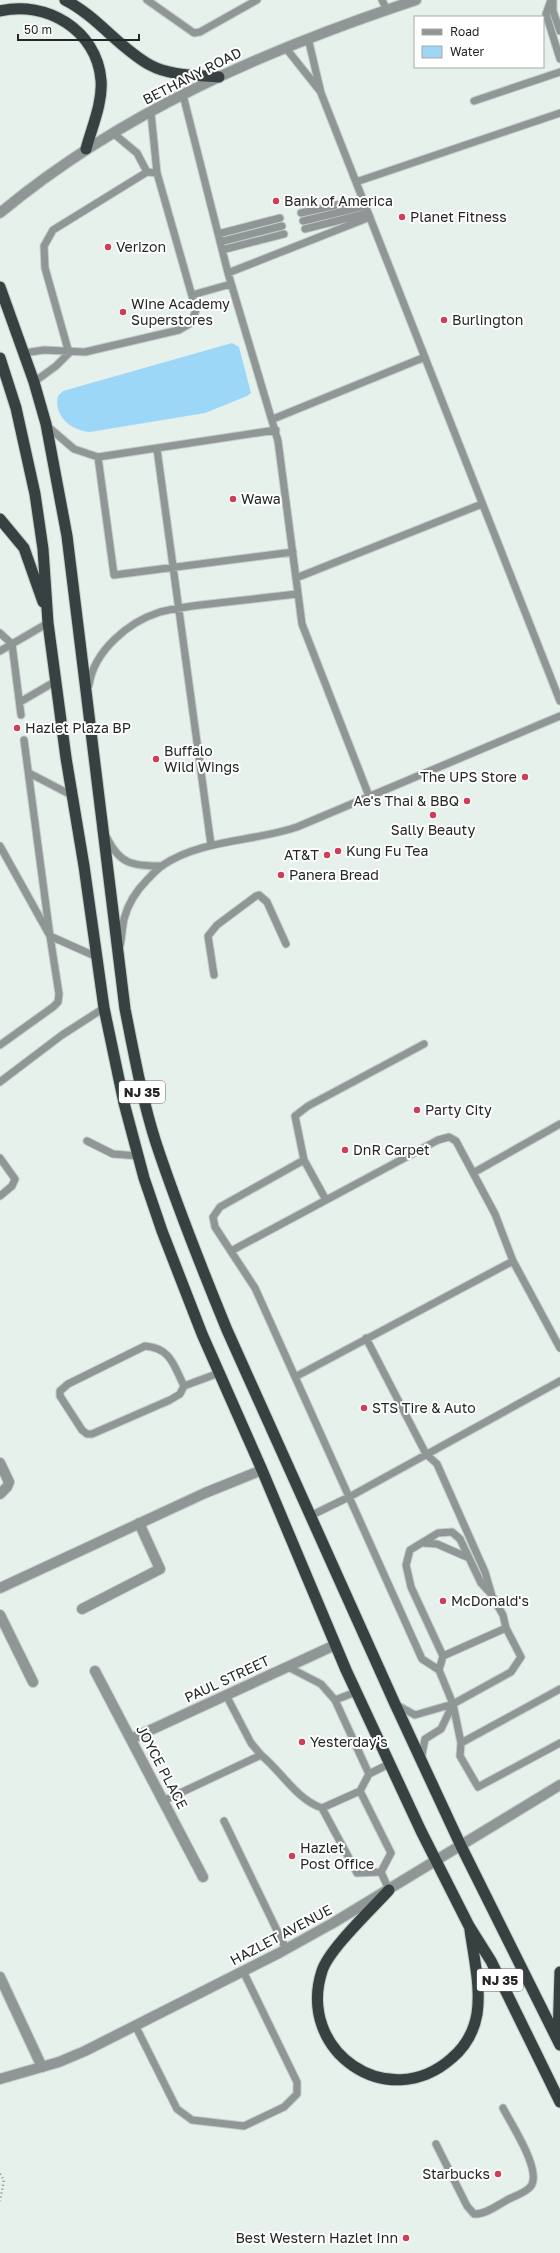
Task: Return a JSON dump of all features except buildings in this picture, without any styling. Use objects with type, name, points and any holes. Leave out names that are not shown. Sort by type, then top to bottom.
[{"type":"highway","points":[[65,0],[83,11],[151,65],[176,73],[219,77]]},
{"type":"highway","points":[[0,11],[28,8],[48,13],[64,20],[85,40],[95,58],[101,80],[100,95],[86,149]]},
{"type":"highway","name":"NJ 35","points":[[0,287],[34,382],[46,424],[67,536],[118,960],[134,1058],[156,1142],[209,1287],[310,1516],[461,1846],[559,2043]]},
{"type":"highway","name":"NJ 35","points":[[0,358],[16,408],[35,494],[43,549],[48,621],[56,681],[104,1008],[124,1103],[162,1231],[219,1373],[262,1470],[356,1692],[391,1763],[436,1861],[469,1926],[491,1961],[560,2102]]},
{"type":"highway","points":[[0,519],[24,548],[48,621]]},
{"type":"highway","points":[[390,1890],[331,1955],[323,1969],[318,1987],[318,2015],[330,2043],[342,2058],[354,2067],[371,2076],[388,2079],[418,2078],[445,2065],[464,2045],[474,2024],[478,1994],[469,1926]]},
{"type":"highway","points":[[559,2043],[560,1972]]},
{"type":"street","name":"BETHANY ROAD","points":[[0,213],[38,181],[86,149],[219,77],[285,47],[414,0]]},
{"type":"street","points":[[0,1463],[9,1482],[7,1487],[0,1494]]},
{"type":"street","points":[[0,1588],[139,1523],[262,1470]]},
{"type":"street","points":[[82,1609],[160,1569],[139,1523]]},
{"type":"street","points":[[0,1615],[33,1682]]},
{"type":"street","name":"PAUL STREET","points":[[131,1739],[335,1645]]},
{"type":"street","name":"JOYCE PLACE","points":[[95,1671],[203,1877]]},
{"type":"street","name":"HAZLET AVENUE","points":[[0,2079],[42,2067],[85,2051],[286,1949],[390,1890],[560,1785]]},
{"type":"street","points":[[0,1976],[42,2067]]},
{"type":"lane","points":[[147,0],[194,33],[200,32],[257,0]]},
{"type":"lane","points":[[382,0],[387,10]]},
{"type":"lane","points":[[552,0],[560,31]]},
{"type":"lane","points":[[552,0],[546,14],[560,59]]},
{"type":"lane","points":[[557,0],[560,5]]},
{"type":"lane","points":[[308,38],[321,93],[560,701]]},
{"type":"lane","points":[[285,47],[321,93]]},
{"type":"lane","points":[[474,100],[560,72]]},
{"type":"lane","points":[[183,96],[231,284],[276,430],[293,552],[297,594],[303,628],[369,796]]},
{"type":"lane","points":[[24,353],[44,350],[69,353],[85,352],[179,330],[191,323],[196,310],[157,173],[151,113]]},
{"type":"lane","points":[[356,182],[560,113]]},
{"type":"lane","points":[[114,133],[137,153],[147,172]]},
{"type":"lane","points":[[69,353],[45,268],[44,246],[53,230],[147,172],[157,173]]},
{"type":"lane","points":[[302,217],[366,209]]},
{"type":"lane","points":[[305,229],[366,209]]},
{"type":"lane","points":[[228,272],[366,209]]},
{"type":"lane","points":[[218,234],[280,218]]},
{"type":"lane","points":[[220,242],[283,230],[222,250]]},
{"type":"lane","points":[[192,295],[231,284]]},
{"type":"lane","points":[[34,382],[56,366],[69,353]]},
{"type":"lane","points":[[273,418],[425,357]]},
{"type":"lane","points":[[46,424],[74,449],[98,457],[276,430]]},
{"type":"lane","points":[[157,449],[211,845]]},
{"type":"lane","points":[[98,457],[114,575],[293,552]]},
{"type":"lane","points":[[296,578],[482,504]]},
{"type":"lane","points":[[86,699],[92,669],[103,651],[139,622],[159,613],[179,608],[297,594]]},
{"type":"lane","points":[[0,651],[48,621]]},
{"type":"lane","points":[[0,633],[12,644],[21,716]]},
{"type":"lane","points":[[20,702],[56,681]]},
{"type":"lane","points":[[118,960],[124,919],[130,904],[140,888],[162,866],[191,852],[211,845],[284,831],[560,716]]},
{"type":"lane","points":[[0,1045],[53,1007],[58,1002],[59,994],[24,740]]},
{"type":"lane","points":[[28,773],[73,796]]},
{"type":"lane","points":[[102,830],[113,850],[125,861],[142,866],[162,866]]},
{"type":"lane","points":[[0,846],[50,936],[97,957]]},
{"type":"lane","points":[[214,975],[208,936],[217,925],[252,897],[259,895],[267,902],[286,944]]},
{"type":"lane","points":[[0,1082],[62,1035],[104,1008]]},
{"type":"lane","points":[[326,1200],[304,1160],[295,1116],[308,1106],[424,1044]]},
{"type":"lane","points":[[473,1173],[560,1124]]},
{"type":"lane","points":[[231,1251],[438,1140],[448,1137],[456,1141],[495,1214],[513,1261],[560,1348]]},
{"type":"lane","points":[[87,1141],[113,1154],[139,1156]]},
{"type":"lane","points":[[0,1158],[15,1179],[14,1184],[0,1196]]},
{"type":"lane","points":[[304,1160],[220,1207],[213,1217],[215,1227],[255,1288],[351,1496],[422,1659],[438,1670],[453,1704],[461,1743],[460,1756],[478,1787],[560,1743]]},
{"type":"lane","points":[[295,1376],[513,1261]]},
{"type":"lane","points":[[366,1338],[426,1454],[437,1464],[485,1572],[492,1596],[521,1657],[511,1672],[453,1704],[415,1715],[395,1704]]},
{"type":"lane","points":[[184,1386],[169,1355],[158,1348],[145,1346],[68,1384],[60,1391],[60,1396],[82,1430],[87,1434],[92,1434],[170,1400],[180,1394],[184,1386],[219,1373]]},
{"type":"lane","points":[[310,1516],[351,1496],[560,1381]]},
{"type":"lane","points":[[438,1670],[442,1656],[411,1587],[406,1565],[410,1550],[438,1533],[452,1532],[460,1539],[481,1583],[492,1596]]},
{"type":"lane","points":[[423,1542],[437,1544],[469,1558]]},
{"type":"lane","points":[[442,1656],[506,1628]]},
{"type":"lane","points":[[288,1667],[322,1684],[335,1700],[369,1774]]},
{"type":"lane","points":[[461,1743],[560,1689]]},
{"type":"lane","points":[[335,1700],[356,1692]]},
{"type":"lane","points":[[226,1695],[251,1743],[261,1755],[272,1764],[298,1794],[311,1804],[322,1808],[357,1873],[381,1872]]},
{"type":"lane","points":[[421,1760],[425,1739],[441,1729],[453,1704]]},
{"type":"lane","points":[[163,1801],[261,1755]]},
{"type":"lane","points":[[322,1808],[360,1791],[369,1774],[391,1763]]},
{"type":"lane","points":[[360,1791],[391,1853],[381,1872]]},
{"type":"lane","points":[[224,1821],[286,1949]]},
{"type":"lane","points":[[381,1872],[390,1890]]},
{"type":"lane","points":[[135,2026],[177,2109],[192,2120],[211,2124],[244,2126],[261,2119],[284,2107],[297,2094],[297,2082],[243,1971]]},
{"type":"lane","points":[[436,2144],[466,2206],[474,2214],[483,2212],[524,2192],[531,2186],[533,2180],[533,2166],[503,2108]]},
{"type":"path","points":[[0,2174],[4,2180],[0,2201]]},
{"type":"water","points":[[232,343],[239,347],[251,393],[205,413],[90,432],[77,429],[65,421],[58,410],[58,396],[63,391]]},
{"type":"place","name":"Bank of America","points":[[276,201]]},
{"type":"place","name":"Planet Fitness","points":[[402,217]]},
{"type":"place","name":"Verizon","points":[[108,247]]},
{"type":"place","name":"Wine Academy Superstores","points":[[123,312]]},
{"type":"place","name":"Burlington","points":[[444,320]]},
{"type":"place","name":"Wawa","points":[[233,499]]},
{"type":"place","name":"Hazlet Plaza BP","points":[[17,728]]},
{"type":"place","name":"Buffalo Wild Wings","points":[[156,759]]},
{"type":"place","name":"The UPS Store","points":[[525,777]]},
{"type":"place","name":"Ae's Thai & BBQ","points":[[467,801]]},
{"type":"place","name":"Sally Beauty","points":[[433,815]]},
{"type":"place","name":"Kung Fu Tea","points":[[338,851]]},
{"type":"place","name":"AT&T","points":[[327,855]]},
{"type":"place","name":"Panera Bread","points":[[281,875]]},
{"type":"place","name":"Party City","points":[[417,1110]]},
{"type":"place","name":"DnR Carpet","points":[[345,1150]]},
{"type":"place","name":"STS Tire & Auto","points":[[364,1408]]},
{"type":"place","name":"McDonald's","points":[[443,1601]]},
{"type":"place","name":"Yesterday's","points":[[302,1742]]},
{"type":"place","name":"Hazlet Post Office","points":[[292,1856]]},
{"type":"place","name":"Starbucks","points":[[498,2174]]},
{"type":"place","name":"Best Western Hazlet Inn","points":[[406,2238]]}]
